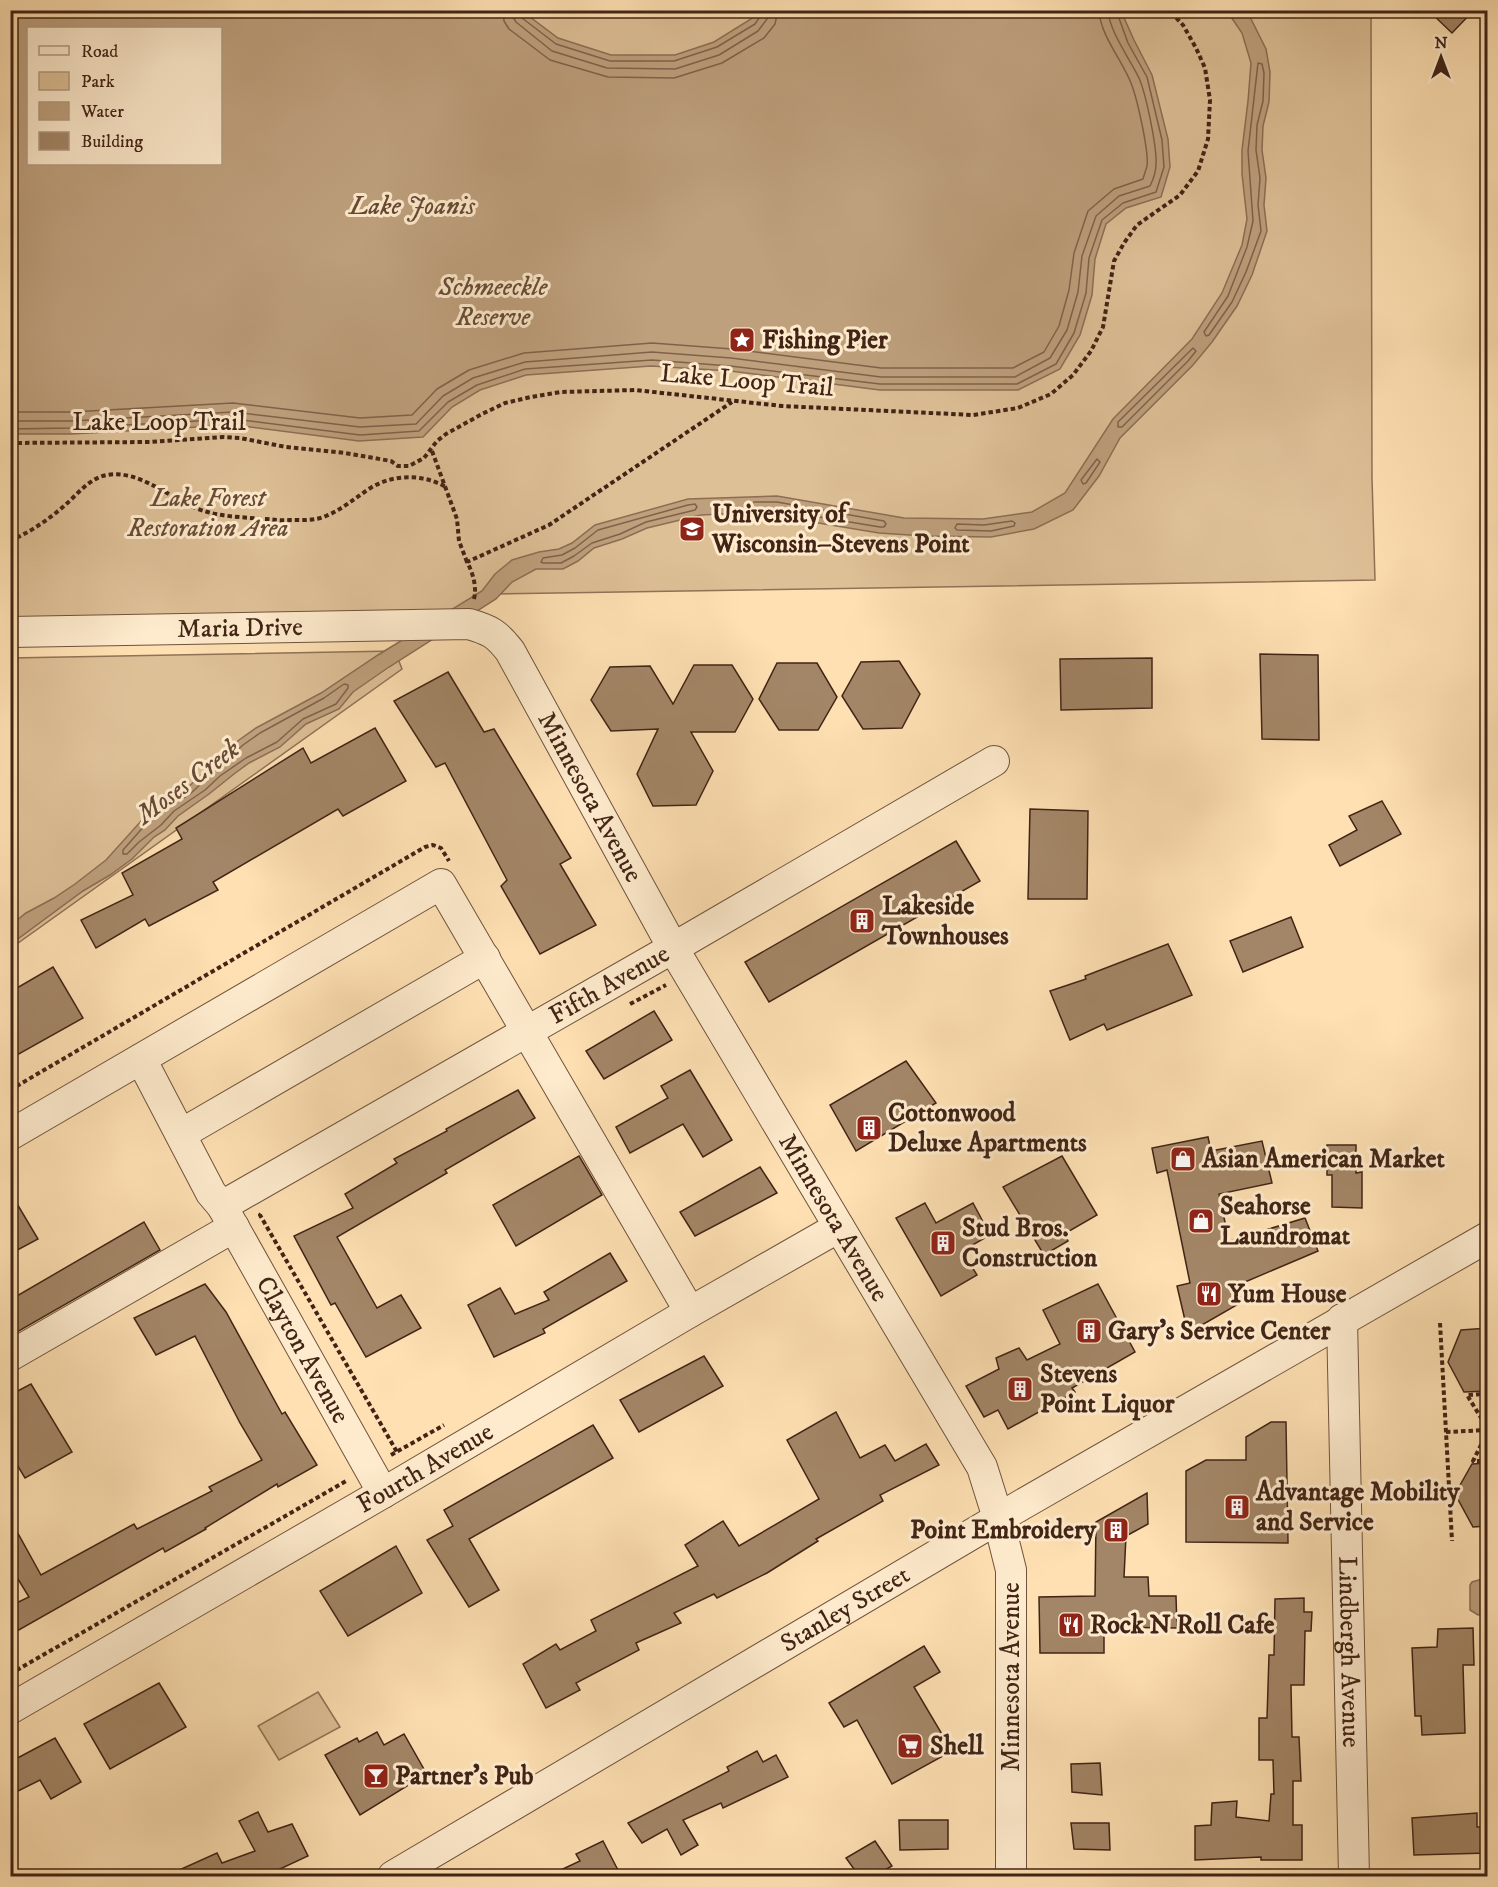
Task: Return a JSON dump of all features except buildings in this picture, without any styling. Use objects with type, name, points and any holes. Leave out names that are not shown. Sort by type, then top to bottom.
[{"type":"street","name":"Maria Drive","points":[[10,632],[470,624]]},
{"type":"street","name":"Minnesota Avenue","points":[[470,624],[500,637],[510,651],[673,948],[986,1476],[1011,1570],[1011,1876]]},
{"type":"street","name":"Fifth Avenue","points":[[10,1356],[238,1216],[527,1031],[994,761]]},
{"type":"street","points":[[10,1135],[441,884],[690,1312]]},
{"type":"street","points":[[181,1134],[484,958]]},
{"type":"street","name":"Clayton Avenue","points":[[141,1059],[212,1193],[238,1216],[376,1481]]},
{"type":"street","name":"Fourth Avenue","points":[[10,1709],[376,1481],[690,1312],[839,1227]]},
{"type":"street","name":"Stanley Street","points":[[393,1876],[998,1518],[1342,1319],[1488,1238]]},
{"type":"street","name":"Lindbergh Avenue","points":[[1342,1319],[1354,1876]]},
{"type":"path","name":"Lake Loop Trail","points":[[10,443],[150,442],[225,437],[286,447],[345,453],[391,461],[398,466],[409,466],[424,458],[432,451],[437,441],[460,425],[504,403],[561,392],[635,390],[782,406],[974,416],[1018,408],[1051,394],[1073,375],[1091,351],[1103,327],[1114,261],[1124,243],[1137,225],[1180,195],[1198,171],[1208,138],[1210,100],[1205,68],[1183,25],[1169,10]]},
{"type":"path","points":[[467,562],[549,525],[733,402]]},
{"type":"path","points":[[432,451],[457,519],[459,542],[472,571],[475,594],[470,624]]},
{"type":"path","points":[[10,541],[37,527],[96,478],[106,475],[127,475],[137,478],[204,511],[279,521],[322,518],[336,512],[385,481],[401,478],[426,478],[446,487]]},
{"type":"path","points":[[238,1216],[397,1452]]},
{"type":"path","points":[[1440,1323],[1452,1541]]},
{"type":"path","points":[[1488,1394],[1467,1395],[1488,1430]]},
{"type":"path","points":[[10,1674],[376,1481],[397,1452],[449,1422]]},
{"type":"path","points":[[1446,1432],[1488,1430]]},
{"type":"path","points":[[1488,1430],[1473,1461],[1488,1461]]},
{"type":"green space","name":"Schmeeckle Reserve","points":[[10,11],[1371,11],[1372,478],[1375,580],[492,594],[484,597],[476,594],[469,624],[11,632]]},
{"type":"green space","points":[[395,651],[402,669],[11,948],[10,658]]},
{"type":"green space","points":[[318,1692],[340,1727],[279,1760],[258,1726]]},
{"type":"water","name":"Lake Joanis","points":[[10,11],[522,11],[558,38],[611,55],[675,55],[714,42],[751,19],[757,11],[1121,11],[1152,75],[1168,139],[1170,167],[1161,197],[1126,208],[1106,224],[1095,259],[1092,295],[1080,335],[1060,369],[1018,390],[880,390],[730,371],[651,366],[526,375],[480,390],[452,407],[423,437],[359,441],[234,425],[71,434],[11,434]]},
{"type":"water","points":[[1227,11],[1247,11],[1266,49],[1270,72],[1269,102],[1263,126],[1262,150],[1266,178],[1264,205],[1267,231],[1252,275],[1237,306],[1212,342],[1193,365],[1120,438],[1099,476],[1073,510],[1034,529],[991,537],[879,533],[782,517],[741,513],[701,515],[647,528],[594,548],[563,569],[536,569],[512,582],[496,599],[353,692],[339,709],[306,724],[280,747],[249,763],[178,816],[132,859],[83,891],[11,944],[11,925],[26,913],[75,884],[106,860],[151,810],[186,789],[239,740],[256,728],[321,693],[482,591],[495,574],[512,560],[559,549],[572,543],[595,525],[688,499],[777,496],[904,518],[983,519],[1032,512],[1065,493],[1113,419],[1192,339],[1222,293],[1242,245],[1247,219],[1242,150],[1251,63],[1242,33]]},
{"type":"water","points":[[1482,1579],[1487,1583],[1487,1611],[1478,1615],[1470,1610],[1470,1585]]},
{"type":"place","name":"Fishing Pier","points":[[742,340]]},
{"type":"place","name":"University of Wisconsin–Stevens Point","points":[[692,529]]},
{"type":"place","name":"Lakeside Townhouses","points":[[862,921]]},
{"type":"place","name":"Cottonwood Deluxe Apartments","points":[[869,1128]]},
{"type":"place","name":"Asian American Market","points":[[1183,1159]]},
{"type":"place","name":"Seahorse Laundromat","points":[[1201,1221]]},
{"type":"place","name":"Stud Bros. Construction","points":[[943,1243]]},
{"type":"place","name":"Yum House","points":[[1209,1294]]},
{"type":"place","name":"Gary's Service Center","points":[[1089,1331]]},
{"type":"place","name":"Stevens Point Liquor","points":[[1020,1389]]},
{"type":"place","name":"Advantage Mobility and Service","points":[[1237,1507]]},
{"type":"place","name":"Point Embroidery","points":[[1116,1530]]},
{"type":"place","name":"Rock N Roll Cafe","points":[[1071,1625]]},
{"type":"place","name":"Shell","points":[[910,1746]]},
{"type":"place","name":"Partner's Pub","points":[[376,1776]]},
{"type":"park label","name":"Lake Forest Restoration Area","points":[[208,513]]},
{"type":"water label","name":"Moses Creek","points":[[188,782]]}]
